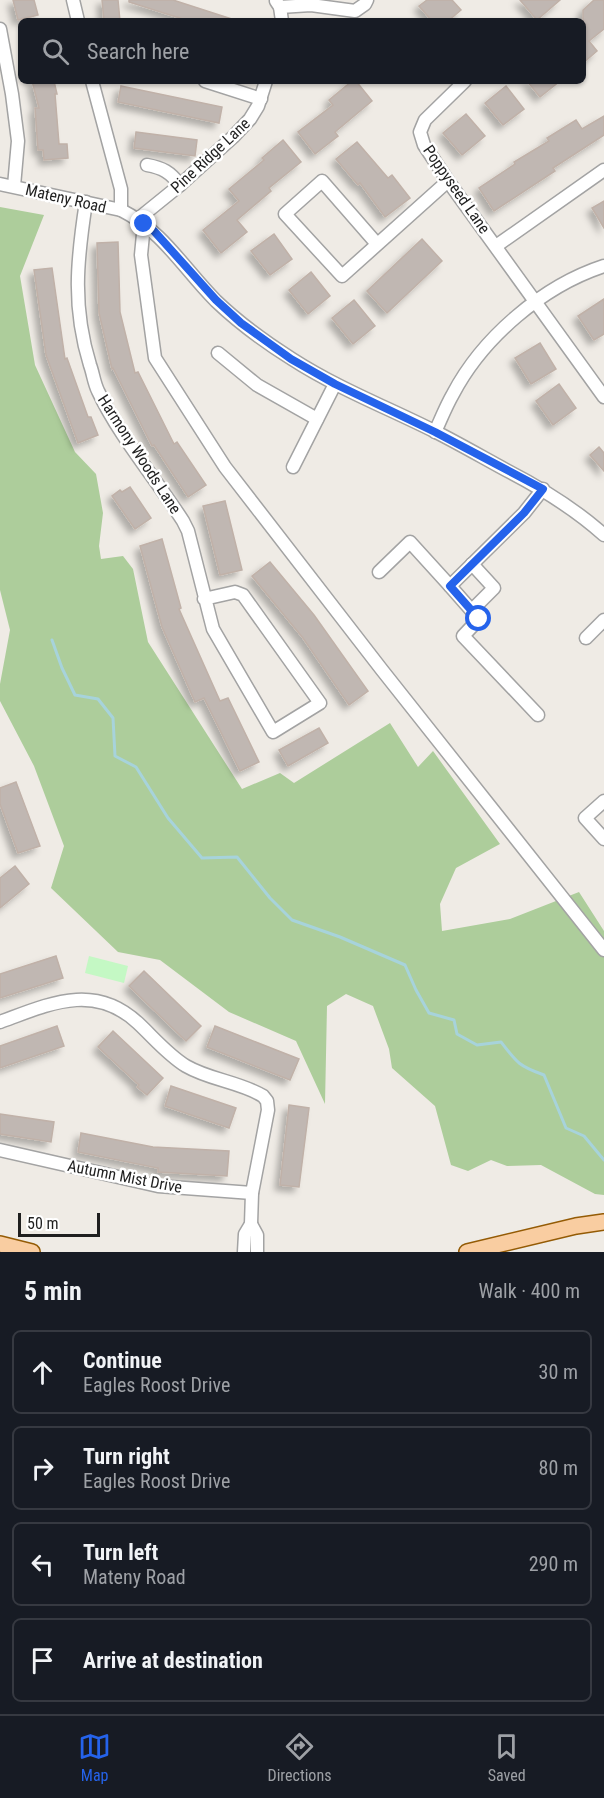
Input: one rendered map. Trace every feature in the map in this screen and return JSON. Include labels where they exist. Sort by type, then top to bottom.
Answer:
[{"type":"main road","points":[[467,1252],[485,1250],[576,1226],[604,1222]]},
{"type":"main road","points":[[0,1244],[32,1252]]},
{"type":"street","points":[[73,0],[77,18]]},
{"type":"street","points":[[281,18],[278,3],[294,5],[331,3],[355,11],[367,0]]},
{"type":"street","points":[[0,29],[18,141],[14,186]]},
{"type":"street","points":[[93,84],[121,189],[121,210]]},
{"type":"street","points":[[214,84],[261,99]]},
{"type":"street","name":"Pine Ridge Lane","points":[[141,221],[255,113],[265,84]]},
{"type":"street","name":"Poppyseed Lane","points":[[462,84],[425,120],[420,132],[424,145],[604,397]]},
{"type":"street","points":[[147,165],[172,174],[180,185]]},
{"type":"street","points":[[496,246],[604,170]]},
{"type":"street","points":[[377,244],[322,181],[285,214],[342,276],[448,181]]},
{"type":"street","name":"Mateny Road","points":[[0,184],[121,210],[141,221],[154,231],[216,300],[241,323],[291,359],[335,384],[435,432],[543,489],[593,525],[604,536]]},
{"type":"street","name":"Harmony Woods Lane","points":[[86,202],[77,272],[79,314],[83,342],[98,390],[124,436],[183,521],[188,531],[204,598],[213,629],[273,732],[320,703],[243,595],[235,592],[204,598]]},
{"type":"street","points":[[141,221],[141,255],[155,358],[225,467],[382,670],[604,950]]},
{"type":"street","points":[[435,432],[453,393],[476,360],[506,326],[535,302],[572,280],[604,266]]},
{"type":"street","points":[[218,353],[257,385],[317,419]]},
{"type":"street","points":[[293,467],[335,384]]},
{"type":"street","points":[[450,586],[524,513],[543,489]]},
{"type":"street","points":[[379,572],[410,542],[479,619],[463,636],[538,715]]},
{"type":"street","points":[[471,610],[494,588],[472,564]]},
{"type":"street","points":[[586,638],[604,620]]},
{"type":"street","points":[[604,801],[585,818],[604,838]]},
{"type":"street","points":[[0,1022],[73,999],[93,999],[108,1003],[130,1016],[186,1066],[263,1096],[267,1101],[268,1110],[252,1193],[251,1224],[257,1236],[257,1252]]},
{"type":"street","name":"Autumn Mist Drive","points":[[0,1150],[158,1186],[252,1193]]},
{"type":"street","points":[[244,1252],[244,1234],[251,1224]]},
{"type":"green space","points":[[0,207],[44,215],[20,276],[35,365],[75,452],[96,474],[103,513],[99,546],[101,559],[123,556],[133,569],[148,642],[242,789],[280,773],[294,783],[390,723],[418,767],[433,751],[500,844],[456,868],[440,904],[442,931],[510,919],[579,892],[604,931],[604,1195],[595,1194],[541,1165],[507,1166],[491,1160],[468,1171],[451,1165],[435,1106],[392,1068],[389,1049],[373,1006],[346,994],[327,1006],[325,1104],[296,1041],[229,1012],[160,960],[118,952],[51,888],[64,846],[34,766],[0,701],[0,684],[10,630],[0,590]]},
{"type":"green space","points":[[89,956],[128,966],[124,983],[85,973]]},
{"type":"building","points":[[13,0],[34,0],[38,15],[18,18],[18,20]]},
{"type":"building","points":[[102,0],[118,0],[120,18],[104,18]]},
{"type":"building","points":[[129,0],[173,0],[229,18],[180,18],[129,2]]},
{"type":"building","points":[[427,0],[452,0],[461,10],[452,18],[429,18],[419,6]]},
{"type":"building","points":[[520,0],[560,0],[539,18],[535,18]]},
{"type":"building","points":[[594,0],[604,0],[604,29],[589,41],[597,51],[586,60],[586,18],[583,18],[583,10]]},
{"type":"building","points":[[33,84],[55,84],[59,144],[67,144],[68,158],[44,160],[43,150],[38,150],[35,108],[39,108]]},
{"type":"building","points":[[348,84],[358,84],[372,101],[335,132],[338,136],[315,154],[298,132],[333,105],[329,100]]},
{"type":"building","points":[[529,84],[556,84],[540,97]]},
{"type":"building","points":[[121,86],[222,107],[219,123],[118,102]]},
{"type":"building","points":[[506,86],[524,109],[503,125],[485,103]]},
{"type":"building","points":[[466,114],[485,136],[462,155],[443,133]]},
{"type":"building","points":[[604,116],[604,135],[553,168],[555,171],[494,211],[479,188],[515,164],[514,162],[549,141],[547,138],[576,120],[582,129]]},
{"type":"building","points":[[136,132],[197,140],[195,156],[134,148]]},
{"type":"building","points":[[283,140],[301,162],[269,188],[271,191],[237,220],[247,232],[221,253],[203,230],[239,201],[229,189],[264,160],[262,158]]},
{"type":"building","points":[[357,142],[388,178],[392,175],[410,198],[385,217],[360,183],[358,185],[336,159]]},
{"type":"building","points":[[604,201],[604,228],[592,208]]},
{"type":"building","points":[[274,234],[292,259],[270,275],[251,251]]},
{"type":"building","points":[[422,239],[442,261],[387,313],[367,291]]},
{"type":"building","points":[[118,242],[120,312],[135,373],[138,372],[174,444],[177,442],[206,485],[188,497],[154,445],[152,446],[112,369],[99,313],[97,243]]},
{"type":"building","points":[[52,268],[65,359],[67,358],[88,417],[91,417],[98,435],[78,443],[46,355],[34,270]]},
{"type":"building","points":[[311,272],[330,296],[308,314],[289,290]]},
{"type":"building","points":[[604,299],[604,334],[594,340],[578,316]]},
{"type":"building","points":[[354,300],[375,326],[353,344],[332,318]]},
{"type":"building","points":[[540,343],[556,369],[531,384],[515,358]]},
{"type":"building","points":[[559,384],[576,408],[553,425],[536,401]]},
{"type":"building","points":[[599,447],[604,453],[604,471],[590,455]]},
{"type":"building","points":[[130,487],[151,518],[135,529],[112,496]]},
{"type":"building","points":[[225,501],[242,570],[220,575],[203,506]]},
{"type":"building","points":[[162,539],[181,608],[179,609],[220,701],[228,698],[259,762],[240,771],[204,698],[195,702],[162,627],[140,546]]},
{"type":"building","points":[[270,562],[314,615],[368,691],[349,705],[303,638],[252,576]]},
{"type":"building","points":[[319,728],[328,743],[288,766],[279,750]]},
{"type":"building","points":[[16,782],[40,846],[18,853],[0,804],[0,788]]},
{"type":"building","points":[[15,866],[29,884],[0,908],[0,878]]},
{"type":"building","points":[[56,956],[63,978],[0,998],[0,974]]},
{"type":"building","points":[[144,971],[201,1026],[186,1041],[129,986]]},
{"type":"building","points":[[57,1026],[64,1046],[0,1068],[0,1046]]},
{"type":"building","points":[[215,1026],[299,1059],[290,1080],[207,1047]]},
{"type":"building","points":[[113,1031],[163,1078],[147,1095],[98,1047]]},
{"type":"building","points":[[171,1086],[236,1108],[229,1128],[165,1106]]},
{"type":"building","points":[[289,1105],[309,1108],[299,1187],[280,1185]]},
{"type":"building","points":[[0,1114],[54,1122],[51,1142],[0,1134]]},
{"type":"building","points":[[81,1133],[153,1147],[229,1151],[227,1176],[158,1172],[158,1168],[78,1152]]},
{"type":"waterway","points":[[52,640],[75,695],[98,699],[113,718],[115,756],[136,767],[168,818],[202,858],[237,857],[270,898],[292,920],[340,937],[405,965],[429,1013],[454,1020],[457,1034],[477,1045],[501,1042],[519,1063],[544,1075],[566,1128],[584,1136],[604,1160]]},
{"type":"route","points":[[144,224],[154,231],[216,300],[241,323],[291,359],[335,384],[435,432],[543,489],[524,513],[450,586],[479,619]]}]
